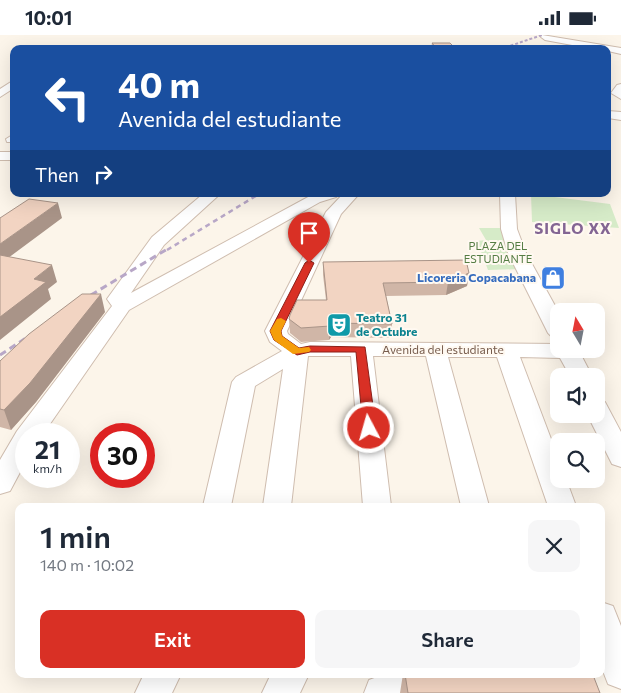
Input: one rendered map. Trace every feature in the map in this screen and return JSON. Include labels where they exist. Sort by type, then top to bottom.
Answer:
[{"type":"street","points":[[545,37],[588,45]]},
{"type":"street","points":[[0,94],[10,85]]},
{"type":"street","points":[[122,306],[118,299],[158,241],[203,197]]},
{"type":"street","points":[[37,423],[122,306],[321,197]]},
{"type":"street","points":[[277,503],[297,351],[278,337],[276,331],[334,212],[348,197]]},
{"type":"street","points":[[507,197],[509,229],[517,253],[550,317]]},
{"type":"street","name":"Avenida del estudiante","points":[[218,503],[244,382],[297,351],[310,349],[506,350],[550,345]]},
{"type":"street","points":[[361,349],[377,503]]},
{"type":"street","points":[[435,349],[474,503]]},
{"type":"street","points":[[506,350],[561,503]]},
{"type":"street","points":[[604,423],[621,457]]},
{"type":"street","points":[[1,481],[15,456]]},
{"type":"street","points":[[605,629],[615,659]]},
{"type":"street","points":[[153,693],[161,678]]},
{"type":"street","points":[[280,693],[289,678]]},
{"type":"street","points":[[382,693],[426,678]]},
{"type":"green space","points":[[531,197],[555,197],[610,204],[619,228],[532,222]]},
{"type":"green space","name":"PLAZA DEL ESTUDIANTE","points":[[479,228],[506,228],[521,269],[488,270],[477,241],[486,240]]},
{"type":"building","points":[[432,43],[450,43],[452,45],[434,45]]},
{"type":"building","points":[[29,199],[58,203],[0,244],[0,218]]},
{"type":"building","points":[[0,255],[52,265],[34,279],[46,282],[0,317]]},
{"type":"building","points":[[466,260],[469,273],[448,282],[383,283],[392,324],[331,323],[330,326],[301,328],[289,319],[297,300],[327,300],[323,262]]},
{"type":"building","points":[[82,294],[101,294],[30,383],[4,410],[0,409],[0,361],[29,334]]},
{"type":"building","points":[[406,678],[594,678],[600,693],[408,693]]},
{"type":"railway","points":[[513,45],[542,35]]},
{"type":"railway","points":[[167,250],[254,197]]},
{"type":"railway","points":[[81,301],[169,248]]},
{"type":"railway","points":[[0,355],[29,336]]},
{"type":"slow traffic","points":[[281,321],[276,331],[278,337],[297,351],[305,350]]},
{"type":"place","name":"Licoreria Copacabana","points":[[553,278]]},
{"type":"place","name":"Teatro 31 de Octubre","points":[[339,325]]},
{"type":"district","name":"SIGLO XX","points":[[573,229]]},
{"type":"route","points":[[309,263],[276,331],[278,337],[297,351],[310,349],[361,349],[369,428]]}]
